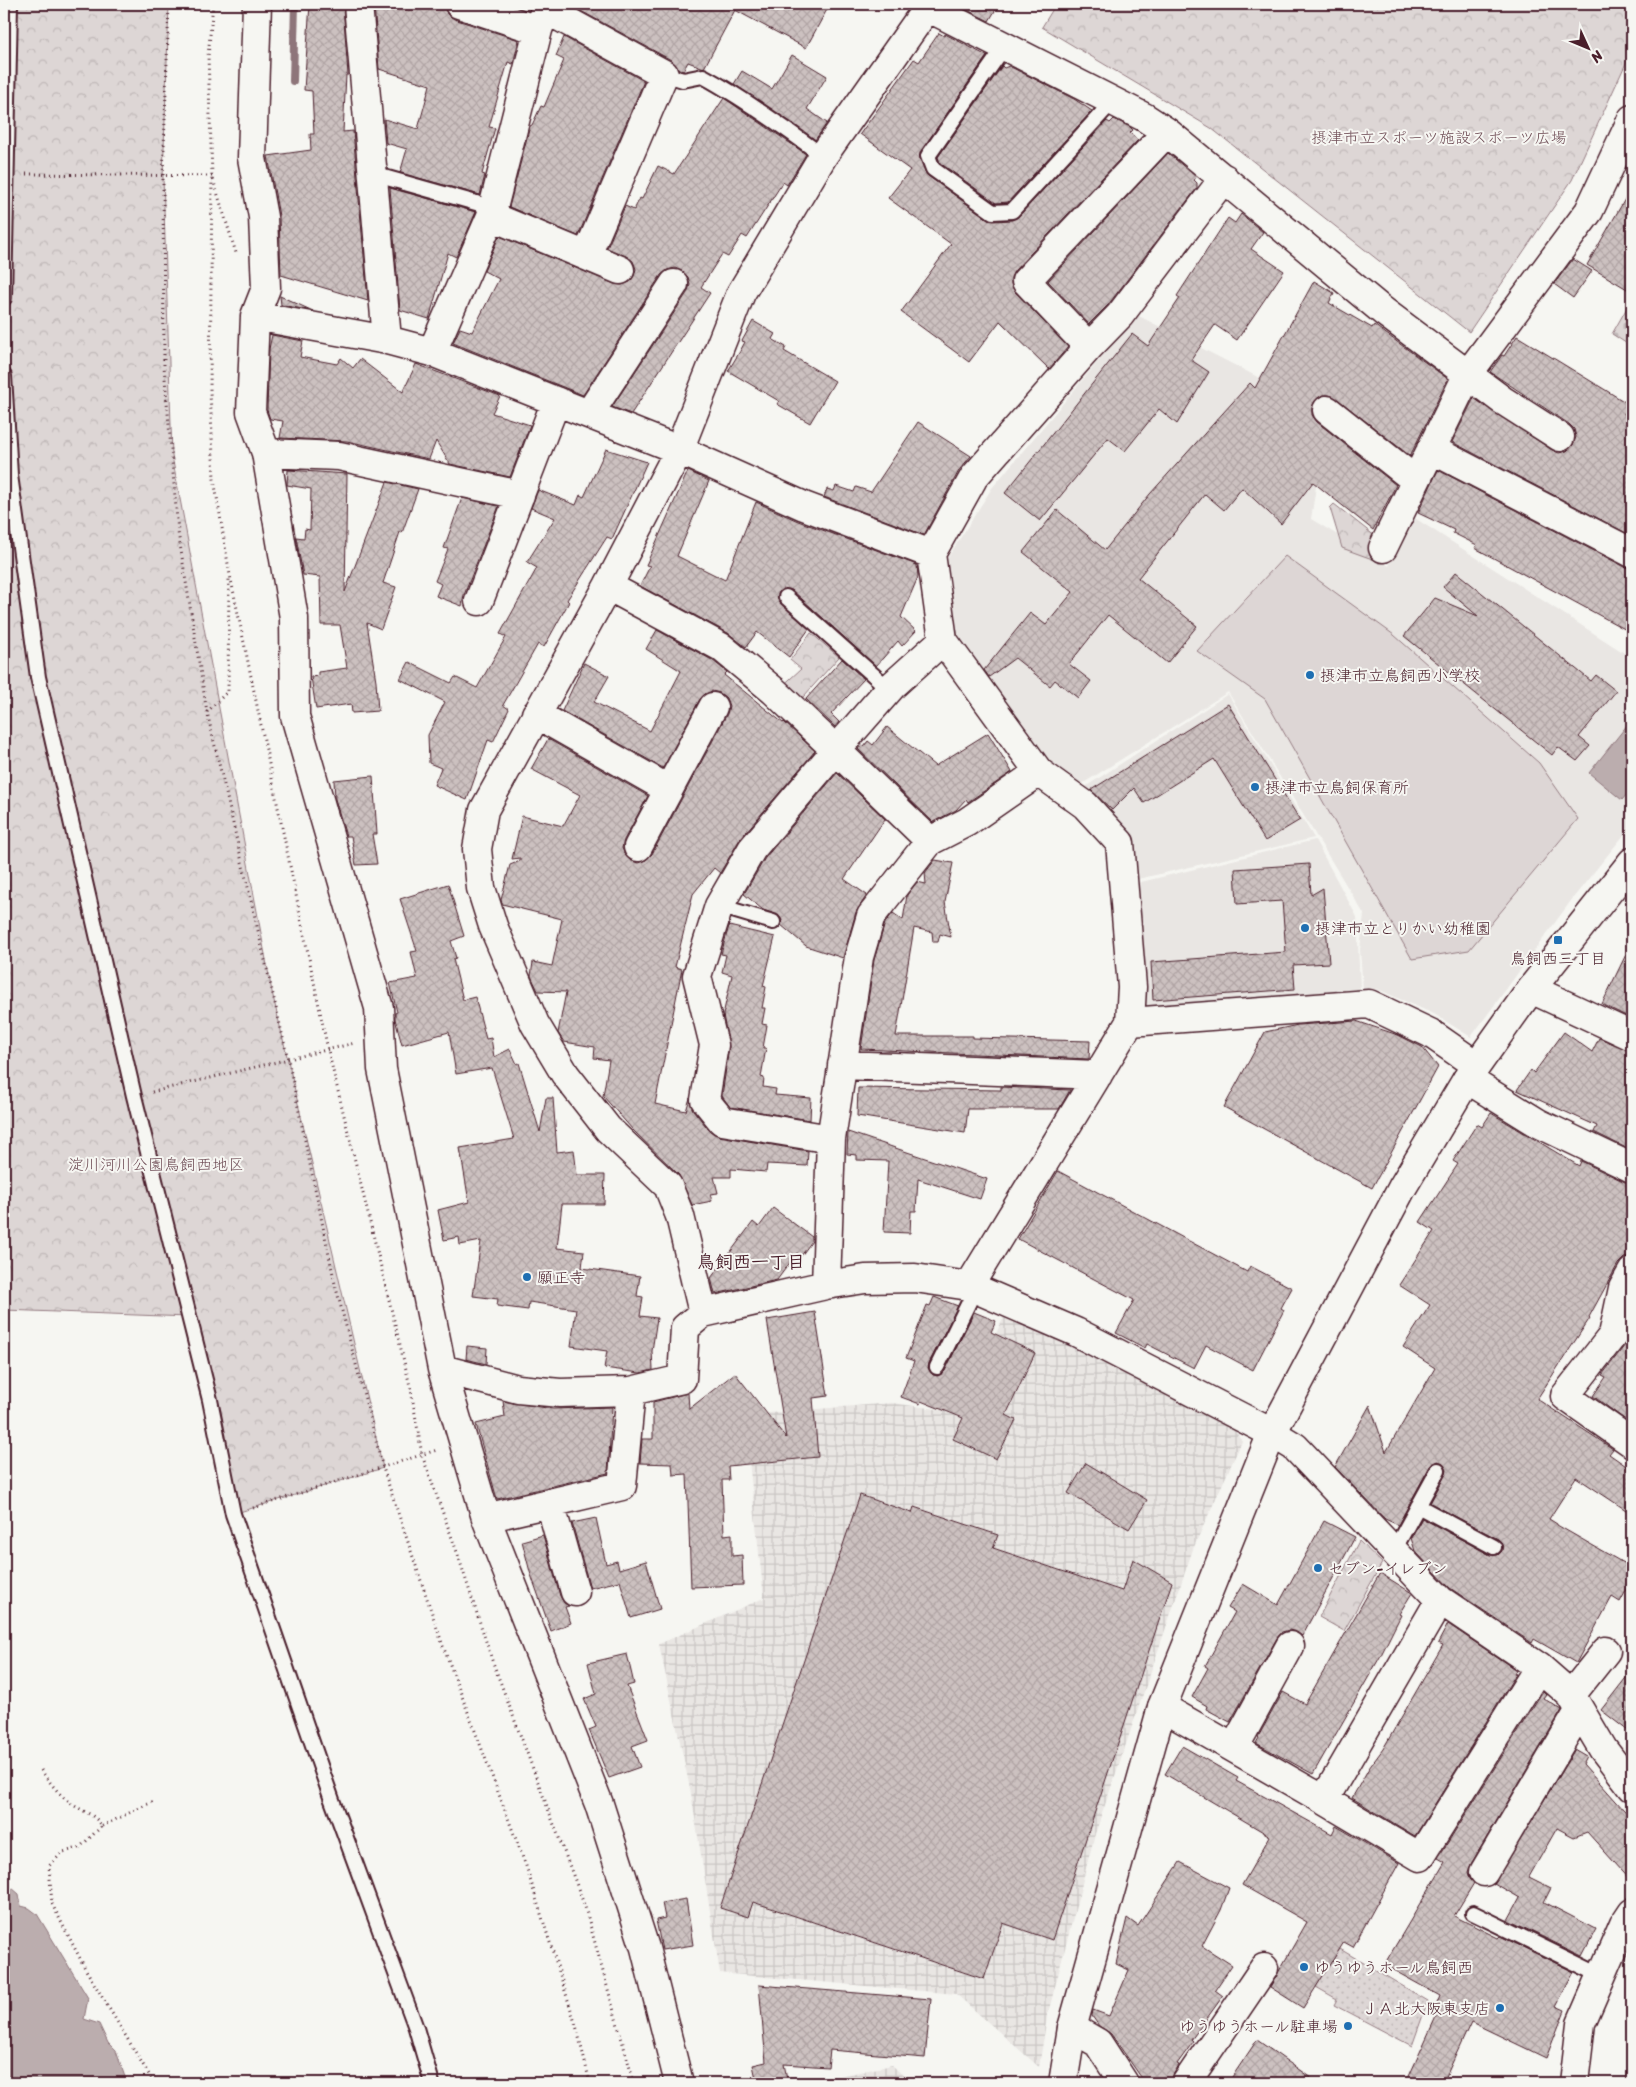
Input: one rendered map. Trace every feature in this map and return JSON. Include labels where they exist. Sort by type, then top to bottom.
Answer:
[{"type":"street","points":[[256,4],[252,158],[263,217],[266,288],[255,316],[251,412],[266,453],[294,618],[294,716],[379,1008],[382,1069],[442,1370],[486,1518],[599,1804],[645,1948],[679,2083]]},
{"type":"street","points":[[358,4],[387,340]]},
{"type":"street","points":[[459,4],[544,14],[664,74],[588,255]]},
{"type":"street","points":[[703,1313],[680,1216],[668,1186],[608,1129],[565,1074],[535,1024],[494,926],[481,888],[477,849],[484,810],[608,586],[679,450],[741,293],[823,156],[929,6],[1144,117],[1167,132],[1383,311],[1502,400],[1560,437]]},
{"type":"street","points":[[432,352],[492,212],[544,14]]},
{"type":"street","points":[[1383,548],[1468,374],[1589,211],[1632,119]]},
{"type":"street","points":[[1088,347],[1026,281],[1167,132]]},
{"type":"street","points":[[972,1287],[1130,1022],[1132,987],[1120,843],[1085,805],[1039,772],[943,640],[931,554],[974,478],[1088,347],[1120,315],[1224,178]]},
{"type":"street","points":[[492,212],[620,270]]},
{"type":"street","points":[[589,414],[674,284]]},
{"type":"street","points":[[255,316],[387,340],[432,352],[679,450],[804,506],[931,554]]},
{"type":"street","points":[[479,602],[556,401]]},
{"type":"street","points":[[1327,410],[1415,480]]},
{"type":"street","points":[[1430,449],[1632,553]]},
{"type":"street","points":[[266,453],[339,456],[520,496]]},
{"type":"street","points":[[608,586],[722,647],[774,691],[930,841]]},
{"type":"street","points":[[831,1139],[722,1121],[704,1100],[714,1045],[697,976],[719,906],[752,849],[889,689],[943,640]]},
{"type":"street","points":[[638,847],[713,707]]},
{"type":"street","points":[[536,714],[668,789]]},
{"type":"street","points":[[826,1285],[831,1139],[859,957],[871,916],[930,841],[967,822],[1039,772]]},
{"type":"street","points":[[1063,2083],[1072,2028],[1162,1707],[1272,1433],[1402,1188],[1471,1072],[1531,989],[1632,862]]},
{"type":"street","points":[[1531,989],[1632,1036]]},
{"type":"street","points":[[1130,1022],[1369,1004],[1430,1033],[1471,1072],[1538,1123],[1632,1168]]},
{"type":"street","points":[[842,1065],[1098,1075]]},
{"type":"street","points":[[1632,1272],[1622,1288],[1626,1303],[1613,1335],[1565,1396],[1632,1442]]},
{"type":"street","points":[[442,1370],[518,1389],[560,1393],[630,1391],[682,1379],[685,1328],[703,1313],[826,1285],[865,1279],[915,1278],[972,1287],[1076,1332],[1272,1433],[1295,1447],[1440,1600],[1539,1667],[1575,1702],[1603,1749],[1632,1787]]},
{"type":"street","points":[[486,1518],[622,1486],[630,1391]]},
{"type":"street","points":[[550,1503],[575,1592]]},
{"type":"street","points":[[1324,1800],[1440,1600]]},
{"type":"street","points":[[1234,1748],[1290,1646]]},
{"type":"street","points":[[1484,1872],[1575,1702],[1606,1651]]},
{"type":"street","points":[[1162,1707],[1420,1857],[1539,1667]]},
{"type":"street","points":[[1574,2083],[1581,2023],[1624,1924],[1632,1912]]},
{"type":"street","points":[[1186,2083],[1264,1968]]},
{"type":"street","points":[[1072,2028],[1098,2043],[1124,2083]]},
{"type":"lane","points":[[4,298],[10,4]]},
{"type":"lane","points":[[1005,46],[928,156],[933,169],[993,212],[1012,211],[1113,101]]},
{"type":"lane","points":[[664,74],[683,80],[703,76],[735,94],[779,123],[823,156]]},
{"type":"lane","points":[[373,174],[492,212]]},
{"type":"lane","points":[[4,376],[10,475],[38,677],[134,1096],[210,1400],[233,1514],[329,1791],[416,2028],[432,2083]]},
{"type":"lane","points":[[786,597],[889,689]]},
{"type":"lane","points":[[719,906],[773,922]]},
{"type":"lane","points":[[937,1367],[972,1287]]},
{"type":"lane","points":[[1393,1552],[1438,1470]]},
{"type":"lane","points":[[1418,1506],[1494,1547]]},
{"type":"lane","points":[[1473,1913],[1602,1976]]},
{"type":"path","points":[[169,4],[163,177],[164,366],[178,532],[207,712],[288,1059],[336,1284],[383,1468],[443,1646],[526,1866],[577,2029],[590,2083]]},
{"type":"path","points":[[6,174],[212,176],[239,262]]},
{"type":"path","points":[[207,712],[228,691],[228,570]]},
{"type":"path","points":[[134,1096],[380,1036]]},
{"type":"path","points":[[233,1514],[464,1441]]},
{"type":"path","points":[[41,1770],[53,1787],[73,1805],[96,1817],[102,1826]]},
{"type":"path","points":[[154,1801],[102,1826],[79,1848],[63,1852],[50,1866],[52,1904],[86,1970],[154,2083]]},
{"type":"shaded area","name":"摂津市立鳥飼西小学校","points":[[1137,315],[1283,390],[1325,428],[1311,519],[1389,566],[1410,515],[1632,658],[1632,825],[1573,898],[1471,1037],[1434,1014],[1377,989],[1363,989],[1360,950],[1364,914],[1228,692],[1082,784],[1045,759],[957,632],[947,559],[992,488]]},
{"type":"shaded area","points":[[1228,694],[1314,838],[1138,879],[1135,853],[1115,816],[1082,789]]},
{"type":"shaded area","points":[[1632,719],[1632,788],[1622,800],[1589,773]]},
{"type":"shaded area","points":[[1315,840],[1357,917],[1360,991],[1144,1013],[1137,883]]},
{"type":"shaded area","points":[[1005,1315],[1105,1355],[1231,1425],[1242,1441],[1193,1549],[1095,1834],[1047,2017],[1039,2067],[956,1994],[720,1973],[691,1793],[659,1644],[764,1598],[744,1415],[892,1403],[958,1412]]},
{"type":"shaded area","points":[[12,1888],[19,1894],[21,1906],[29,1908],[37,1914],[88,1998],[84,2019],[99,2024],[108,2043],[116,2051],[127,2083],[4,2083],[4,1891]]},
{"type":"shaded area","points":[[892,2065],[911,2083],[807,2083]]},
{"type":"green space","name":"淀川河川公園鳥飼西地区","points":[[4,4],[169,4],[163,177],[172,456],[272,992],[383,1468],[233,1514],[189,1317],[4,1310]]},
{"type":"green space","name":"摂津市立スポーツ施設スポーツ広場","points":[[1056,4],[1632,4],[1632,50],[1572,180],[1469,332],[1211,128],[1042,27]]},
{"type":"green space","points":[[1632,299],[1632,347],[1612,334]]},
{"type":"green space","points":[[1334,504],[1385,544],[1375,560],[1342,548],[1330,508]]},
{"type":"green space","points":[[1285,556],[1394,635],[1539,763],[1578,819],[1469,950],[1412,959],[1265,699],[1197,651]]},
{"type":"green space","points":[[811,633],[839,657],[795,706],[779,689],[801,669],[790,660]]},
{"type":"green space","points":[[1359,1541],[1382,1563],[1344,1631],[1319,1617]]},
{"type":"green space","points":[[1340,1949],[1428,2001],[1412,2046],[1334,2005],[1337,1999],[1316,1987]]},
{"type":"building","points":[[310,4],[343,4],[348,75],[346,75],[343,132],[353,131],[368,301],[281,275],[279,216],[268,156],[311,150],[310,134],[314,134],[312,91],[304,90]]},
{"type":"building","points":[[374,4],[444,4],[447,14],[454,19],[519,40],[513,64],[508,62],[489,127],[495,128],[482,174],[485,175],[480,195],[400,173],[407,149],[386,143],[384,119],[418,129],[430,85],[379,69]]},
{"type":"building","points":[[568,4],[830,4],[806,48],[735,10],[704,68],[688,62],[683,71],[671,60]]},
{"type":"building","points":[[963,4],[999,4],[989,21],[961,7]]},
{"type":"building","points":[[939,33],[944,36],[945,34],[987,56],[921,151],[920,159],[928,176],[988,219],[993,221],[1012,220],[1018,217],[1107,121],[1110,123],[1114,119],[1130,127],[1133,130],[1130,133],[1138,140],[1015,270],[1011,277],[1011,284],[1015,292],[1068,347],[1049,369],[1000,321],[969,362],[901,312],[951,244],[888,198],[910,170],[860,134],[914,59],[919,62]]},
{"type":"building","points":[[564,37],[644,81],[578,236],[509,207],[530,126],[541,106],[544,107],[564,60],[556,56]]},
{"type":"building","points":[[792,55],[827,76],[807,109],[827,123],[815,140],[734,84],[742,71],[772,89]]},
{"type":"building","points":[[1002,66],[1004,68],[1009,66],[1074,99],[1092,111],[1008,202],[996,203],[940,163],[938,157]]},
{"type":"building","points":[[724,98],[806,154],[787,185],[783,182],[747,238],[742,235],[728,257],[722,254],[701,287],[710,293],[631,414],[612,407],[687,293],[690,285],[688,277],[682,271],[675,268],[667,270],[661,275],[583,395],[453,343],[460,328],[472,332],[499,279],[484,271],[499,236],[614,284],[622,285],[630,282],[636,269],[633,261],[607,248],[625,206],[634,210],[640,198],[642,199],[658,166],[674,174]]},
{"type":"building","points":[[1168,153],[1196,177],[1194,180],[1197,183],[1197,188],[1108,305],[1089,324],[1048,281]]},
{"type":"building","points":[[1632,187],[1632,292],[1587,265]]},
{"type":"building","points":[[390,188],[476,212],[456,257],[448,253],[429,319],[400,310]]},
{"type":"building","points":[[1241,214],[1263,232],[1251,249],[1284,271],[1237,340],[1215,325],[1191,360],[1209,372],[1177,424],[1159,409],[1125,451],[1108,438],[1040,521],[1005,493],[1132,334],[1148,346],[1180,298],[1177,296],[1228,218],[1235,223]]},
{"type":"building","points":[[1573,259],[1592,271],[1573,298],[1554,284]]},
{"type":"building","points":[[1314,281],[1334,293],[1329,303],[1372,328],[1374,325],[1448,379],[1410,456],[1336,398],[1322,395],[1315,401],[1312,415],[1317,422],[1396,485],[1373,530],[1313,482],[1281,524],[1242,488],[1224,510],[1205,494],[1138,578],[1197,626],[1167,663],[1108,615],[1069,664],[1091,681],[1078,698],[1055,680],[1050,686],[1015,658],[989,677],[984,670],[1030,613],[1046,625],[1073,592],[1023,552],[1057,510],[1105,550],[1150,494],[1250,383],[1255,388]]},
{"type":"building","points":[[280,296],[313,311],[281,305]]},
{"type":"building","points":[[753,321],[775,334],[772,339],[786,347],[784,351],[835,381],[810,423],[777,404],[779,401],[728,371],[745,342],[742,341]]},
{"type":"building","points":[[272,335],[303,341],[300,357],[337,364],[341,358],[353,368],[360,359],[403,392],[416,364],[500,396],[492,413],[530,425],[510,477],[450,464],[436,441],[429,459],[347,441],[280,438],[283,421],[270,419],[267,410],[269,349]]},
{"type":"building","points":[[1517,336],[1630,405],[1624,414],[1632,419],[1632,536],[1452,442],[1474,398],[1552,450],[1559,453],[1567,451],[1573,445],[1576,437],[1574,429],[1569,424],[1490,372],[1502,355],[1504,356]]},
{"type":"building","points":[[918,422],[971,456],[960,469],[924,535],[824,497],[827,489],[834,491],[836,486],[854,492],[856,487],[871,492]]},
{"type":"building","points":[[606,449],[647,462],[612,539],[607,537],[567,600],[569,602],[544,647],[538,644],[503,705],[509,709],[493,742],[488,740],[467,800],[434,785],[441,768],[429,763],[428,735],[445,702],[400,679],[409,662],[451,683],[455,677],[477,688],[506,637],[500,634],[537,568],[527,562],[555,518],[531,508],[538,490],[576,505],[580,495],[584,497]]},
{"type":"building","points":[[288,470],[347,474],[345,592],[387,482],[418,489],[402,533],[400,532],[383,583],[396,587],[381,629],[367,623],[376,681],[378,711],[352,713],[351,704],[316,709],[311,677],[318,676],[318,672],[347,668],[340,625],[321,625],[320,577],[303,575],[296,537],[304,538],[305,529],[310,530],[311,489],[287,485]]},
{"type":"building","points":[[1438,470],[1632,569],[1632,633],[1475,548],[1477,545],[1453,533],[1454,530],[1418,513]]},
{"type":"building","points":[[688,471],[709,481],[677,556],[725,580],[756,502],[798,521],[917,565],[918,577],[901,617],[916,631],[902,646],[898,641],[876,666],[792,590],[784,589],[779,592],[778,600],[809,629],[789,657],[757,632],[746,647],[728,633],[640,586],[650,566],[646,565]]},
{"type":"building","points":[[462,498],[499,506],[464,595],[462,606],[436,596],[441,584],[435,581],[448,549],[444,548]]},
{"type":"building","points":[[1456,572],[1591,681],[1596,675],[1616,691],[1579,737],[1590,746],[1577,761],[1558,747],[1552,755],[1404,636],[1435,598],[1478,616],[1443,587]]},
{"type":"building","points":[[657,630],[712,660],[727,672],[724,675],[784,722],[815,751],[740,839],[720,873],[714,868],[693,894],[675,967],[682,969],[655,1104],[686,1111],[690,1098],[693,1110],[710,1131],[719,1136],[808,1151],[807,1166],[767,1164],[766,1172],[731,1169],[731,1177],[714,1177],[718,1193],[710,1194],[712,1201],[692,1205],[679,1175],[633,1130],[603,1096],[609,1060],[594,1058],[595,1047],[564,1042],[558,1033],[566,992],[538,991],[531,976],[533,962],[552,966],[562,919],[502,904],[501,900],[510,865],[520,861],[520,858],[512,859],[522,816],[563,826],[580,795],[531,769],[548,739],[648,796],[624,840],[622,848],[630,860],[638,863],[646,860],[652,854],[727,714],[729,706],[726,698],[720,693],[712,691],[700,699],[663,768],[562,711],[584,663],[609,676],[594,702],[650,731],[681,671],[646,649]]},
{"type":"building","points":[[842,659],[864,679],[831,714],[839,722],[835,727],[806,699]]},
{"type":"building","name":"摂津市立鳥飼保育所","points":[[1228,704],[1300,820],[1265,841],[1214,759],[1144,803],[1134,788],[1112,810],[1091,790]]},
{"type":"building","points":[[887,727],[935,766],[988,733],[1012,772],[968,802],[966,799],[956,810],[933,822],[858,749],[868,741],[873,745]]},
{"type":"building","points":[[837,773],[885,819],[844,879],[867,895],[856,912],[843,958],[806,946],[781,925],[782,920],[779,916],[763,910],[744,894],[765,858]]},
{"type":"building","points":[[373,776],[377,834],[372,834],[377,864],[356,865],[351,836],[346,836],[335,799],[334,780]]},
{"type":"building","points":[[935,860],[953,863],[945,902],[951,937],[940,934],[938,942],[933,942],[932,932],[914,928],[896,1036],[973,1036],[973,1038],[1090,1041],[1089,1059],[861,1049],[874,960],[885,923],[893,913],[903,920],[907,895],[917,882],[926,884],[925,873]]},
{"type":"building","name":"摂津市立とりかい幼稚園","points":[[1309,864],[1311,895],[1323,888],[1329,963],[1293,965],[1295,989],[1153,1000],[1151,962],[1286,952],[1282,901],[1237,904],[1235,869]]},
{"type":"building","points":[[448,884],[464,936],[451,941],[456,958],[453,959],[463,1000],[475,997],[486,1039],[491,1038],[494,1057],[510,1049],[517,1064],[519,1063],[540,1132],[546,1098],[553,1098],[557,1152],[574,1150],[577,1175],[605,1175],[604,1204],[562,1204],[557,1248],[584,1251],[582,1268],[640,1276],[637,1296],[643,1297],[640,1316],[657,1318],[652,1351],[653,1370],[640,1373],[604,1368],[607,1351],[571,1346],[576,1309],[529,1302],[528,1310],[497,1306],[498,1299],[473,1296],[481,1241],[460,1245],[459,1237],[444,1240],[438,1210],[469,1202],[460,1148],[514,1139],[492,1068],[456,1074],[449,1032],[402,1045],[395,1019],[395,1013],[397,1012],[390,983],[417,978],[411,952],[417,951],[400,899]]},
{"type":"building","points":[[729,926],[775,937],[763,986],[766,987],[762,1008],[765,1008],[762,1024],[767,1025],[763,1048],[766,1048],[761,1077],[764,1078],[763,1087],[776,1089],[775,1095],[811,1098],[810,1120],[730,1107],[722,1096],[729,1047],[723,1015],[732,975],[722,972],[726,955],[721,954]]},
{"type":"building","points":[[1632,942],[1632,1019],[1602,1004]]},
{"type":"building","points":[[1356,1021],[1398,1035],[1422,1047],[1438,1067],[1372,1188],[1224,1107],[1265,1032],[1298,1025]]},
{"type":"building","points":[[1564,1032],[1592,1052],[1599,1038],[1632,1051],[1632,1151],[1594,1132],[1597,1126],[1517,1090],[1531,1070],[1534,1073]]},
{"type":"building","points":[[1001,1087],[1070,1090],[1059,1109],[968,1109],[965,1133],[857,1116],[858,1088],[1001,1090]]},
{"type":"building","points":[[1491,1113],[1579,1166],[1581,1161],[1625,1182],[1632,1183],[1632,1256],[1624,1258],[1618,1264],[1590,1318],[1537,1399],[1613,1449],[1609,1454],[1632,1470],[1632,1514],[1576,1477],[1549,1519],[1632,1568],[1632,1580],[1620,1602],[1612,1597],[1576,1663],[1534,1639],[1532,1643],[1450,1588],[1415,1551],[1411,1538],[1422,1518],[1490,1555],[1498,1555],[1502,1551],[1502,1543],[1498,1539],[1430,1503],[1446,1474],[1447,1469],[1443,1463],[1437,1461],[1430,1466],[1398,1525],[1385,1519],[1335,1467],[1370,1405],[1386,1452],[1435,1368],[1403,1347],[1430,1305],[1399,1285],[1434,1231],[1420,1222],[1458,1164],[1453,1161],[1477,1124],[1482,1127]]},
{"type":"building","points":[[848,1132],[987,1179],[980,1199],[918,1179],[916,1211],[911,1211],[910,1233],[884,1232],[888,1161],[857,1160],[857,1155],[847,1154]]},
{"type":"building","points":[[1058,1171],[1247,1272],[1250,1266],[1292,1288],[1281,1308],[1284,1310],[1253,1370],[1206,1345],[1194,1368],[1147,1344],[1145,1348],[1116,1333],[1134,1300],[1018,1239]]},
{"type":"building","points":[[773,1208],[812,1237],[812,1241],[801,1256],[797,1253],[777,1280],[715,1294],[711,1278],[753,1222],[759,1227]]},
{"type":"building","points":[[934,1297],[958,1306],[929,1363],[928,1368],[933,1375],[938,1376],[945,1371],[974,1312],[996,1321],[991,1332],[1035,1353],[1006,1415],[1016,1420],[996,1459],[953,1439],[963,1418],[921,1401],[920,1404],[901,1397],[914,1361],[906,1358],[927,1305],[930,1306]]},
{"type":"building","points":[[815,1312],[828,1396],[813,1398],[818,1457],[728,1466],[729,1480],[722,1480],[724,1535],[732,1534],[732,1556],[742,1555],[743,1585],[691,1587],[687,1474],[673,1475],[672,1464],[640,1463],[642,1439],[653,1439],[653,1402],[688,1393],[689,1409],[735,1373],[786,1438],[767,1320]]},
{"type":"building","points":[[1632,1332],[1631,1424],[1593,1396],[1606,1377],[1602,1375],[1625,1345]]},
{"type":"building","points":[[467,1346],[487,1348],[486,1364],[466,1359]]},
{"type":"building","points":[[503,1401],[553,1409],[612,1407],[608,1473],[497,1499],[476,1424],[505,1417]]},
{"type":"building","points":[[1086,1463],[1147,1500],[1129,1529],[1068,1493]]},
{"type":"building","points":[[860,1495],[912,1513],[914,1507],[998,1535],[993,1548],[1122,1591],[1133,1559],[1172,1582],[1052,1940],[1003,1923],[984,1979],[753,1902],[748,1917],[720,1908]]},
{"type":"building","points":[[596,1518],[606,1564],[617,1561],[619,1569],[646,1561],[660,1609],[631,1618],[620,1581],[590,1588],[572,1523]]},
{"type":"building","points":[[1324,1521],[1355,1537],[1302,1636],[1297,1632],[1289,1630],[1282,1632],[1230,1722],[1206,1709],[1207,1706],[1192,1697],[1208,1668],[1205,1666],[1235,1612],[1228,1608],[1243,1584],[1278,1605]]},
{"type":"building","points":[[543,1535],[560,1596],[564,1603],[569,1606],[565,1607],[571,1623],[551,1631],[530,1572],[522,1541]]},
{"type":"building","points":[[1380,1573],[1412,1593],[1399,1614],[1401,1615],[1380,1657],[1313,1774],[1256,1743],[1258,1737],[1283,1692],[1305,1704]]},
{"type":"building","points":[[1448,1624],[1516,1670],[1514,1673],[1516,1674],[1415,1836],[1352,1798],[1369,1768],[1383,1749],[1443,1645],[1438,1643]]},
{"type":"building","points":[[627,1654],[634,1684],[627,1686],[648,1740],[632,1746],[640,1767],[609,1778],[589,1730],[596,1727],[584,1699],[596,1694],[588,1663]]},
{"type":"building","points":[[1632,1670],[1632,1734],[1601,1710]]},
{"type":"building","points":[[1543,1691],[1546,1694],[1543,1698],[1562,1710],[1471,1864],[1468,1872],[1470,1879],[1474,1883],[1454,1916],[1574,1972],[1556,2006],[1565,2010],[1546,2058],[1471,2022],[1443,2083],[1406,2083],[1440,2008],[1436,2006],[1440,1996],[1384,1965],[1445,1862],[1438,1858]]},
{"type":"building","points":[[1182,1746],[1238,1778],[1236,1781],[1332,1834],[1336,1826],[1399,1863],[1353,1947],[1344,1942],[1303,2008],[1270,1987],[1307,1922],[1242,1885],[1270,1836],[1165,1774]]},
{"type":"building","points":[[1575,1749],[1587,1756],[1583,1764],[1632,1819],[1632,1882],[1587,1832],[1574,1837],[1557,1828],[1529,1877],[1551,1888],[1544,1902],[1596,1929],[1582,1956],[1508,1920],[1520,1898],[1494,1883]]},
{"type":"building","points":[[1180,1862],[1229,1888],[1221,1910],[1202,1946],[1232,1965],[1215,1990],[1223,1996],[1191,2040],[1193,2042],[1177,2064],[1179,2065],[1171,2083],[1150,2083],[1141,2077],[1111,2034],[1099,2026],[1092,2016],[1093,2010],[1109,2016],[1129,1970],[1116,1964],[1127,1918],[1138,1926]]},
{"type":"building","points":[[686,1899],[693,1945],[662,1950],[656,1920],[665,1918],[662,1903]]},
{"type":"building","points":[[759,1985],[931,1999],[925,2058],[830,2050],[828,2067],[784,2064],[788,2083],[757,2083],[753,2065],[766,2062]]},
{"type":"building","points":[[1257,2040],[1318,2083],[1228,2083]]},
{"type":"waterway","points":[[293,81],[295,4]]},
{"type":"place","name":"摂津市立鳥飼西小学校","points":[[1310,675]]},
{"type":"place","name":"摂津市立鳥飼保育所","points":[[1255,787]]},
{"type":"place","name":"摂津市立とりかい幼稚園","points":[[1305,928]]},
{"type":"place","name":"鳥飼西三丁目","points":[[1558,940]]},
{"type":"place","name":"願正寺","points":[[527,1277]]},
{"type":"place","name":"セブン-イレブン","points":[[1318,1568]]},
{"type":"place","name":"ゆうゆうホール鳥飼西","points":[[1304,1967]]},
{"type":"place","name":"ＪＡ北大阪東支店","points":[[1500,2008]]},
{"type":"place","name":"ゆうゆうホール駐車場","points":[[1348,2026]]},
{"type":"district","name":"鳥飼西一丁目","points":[[751,1262]]}]
